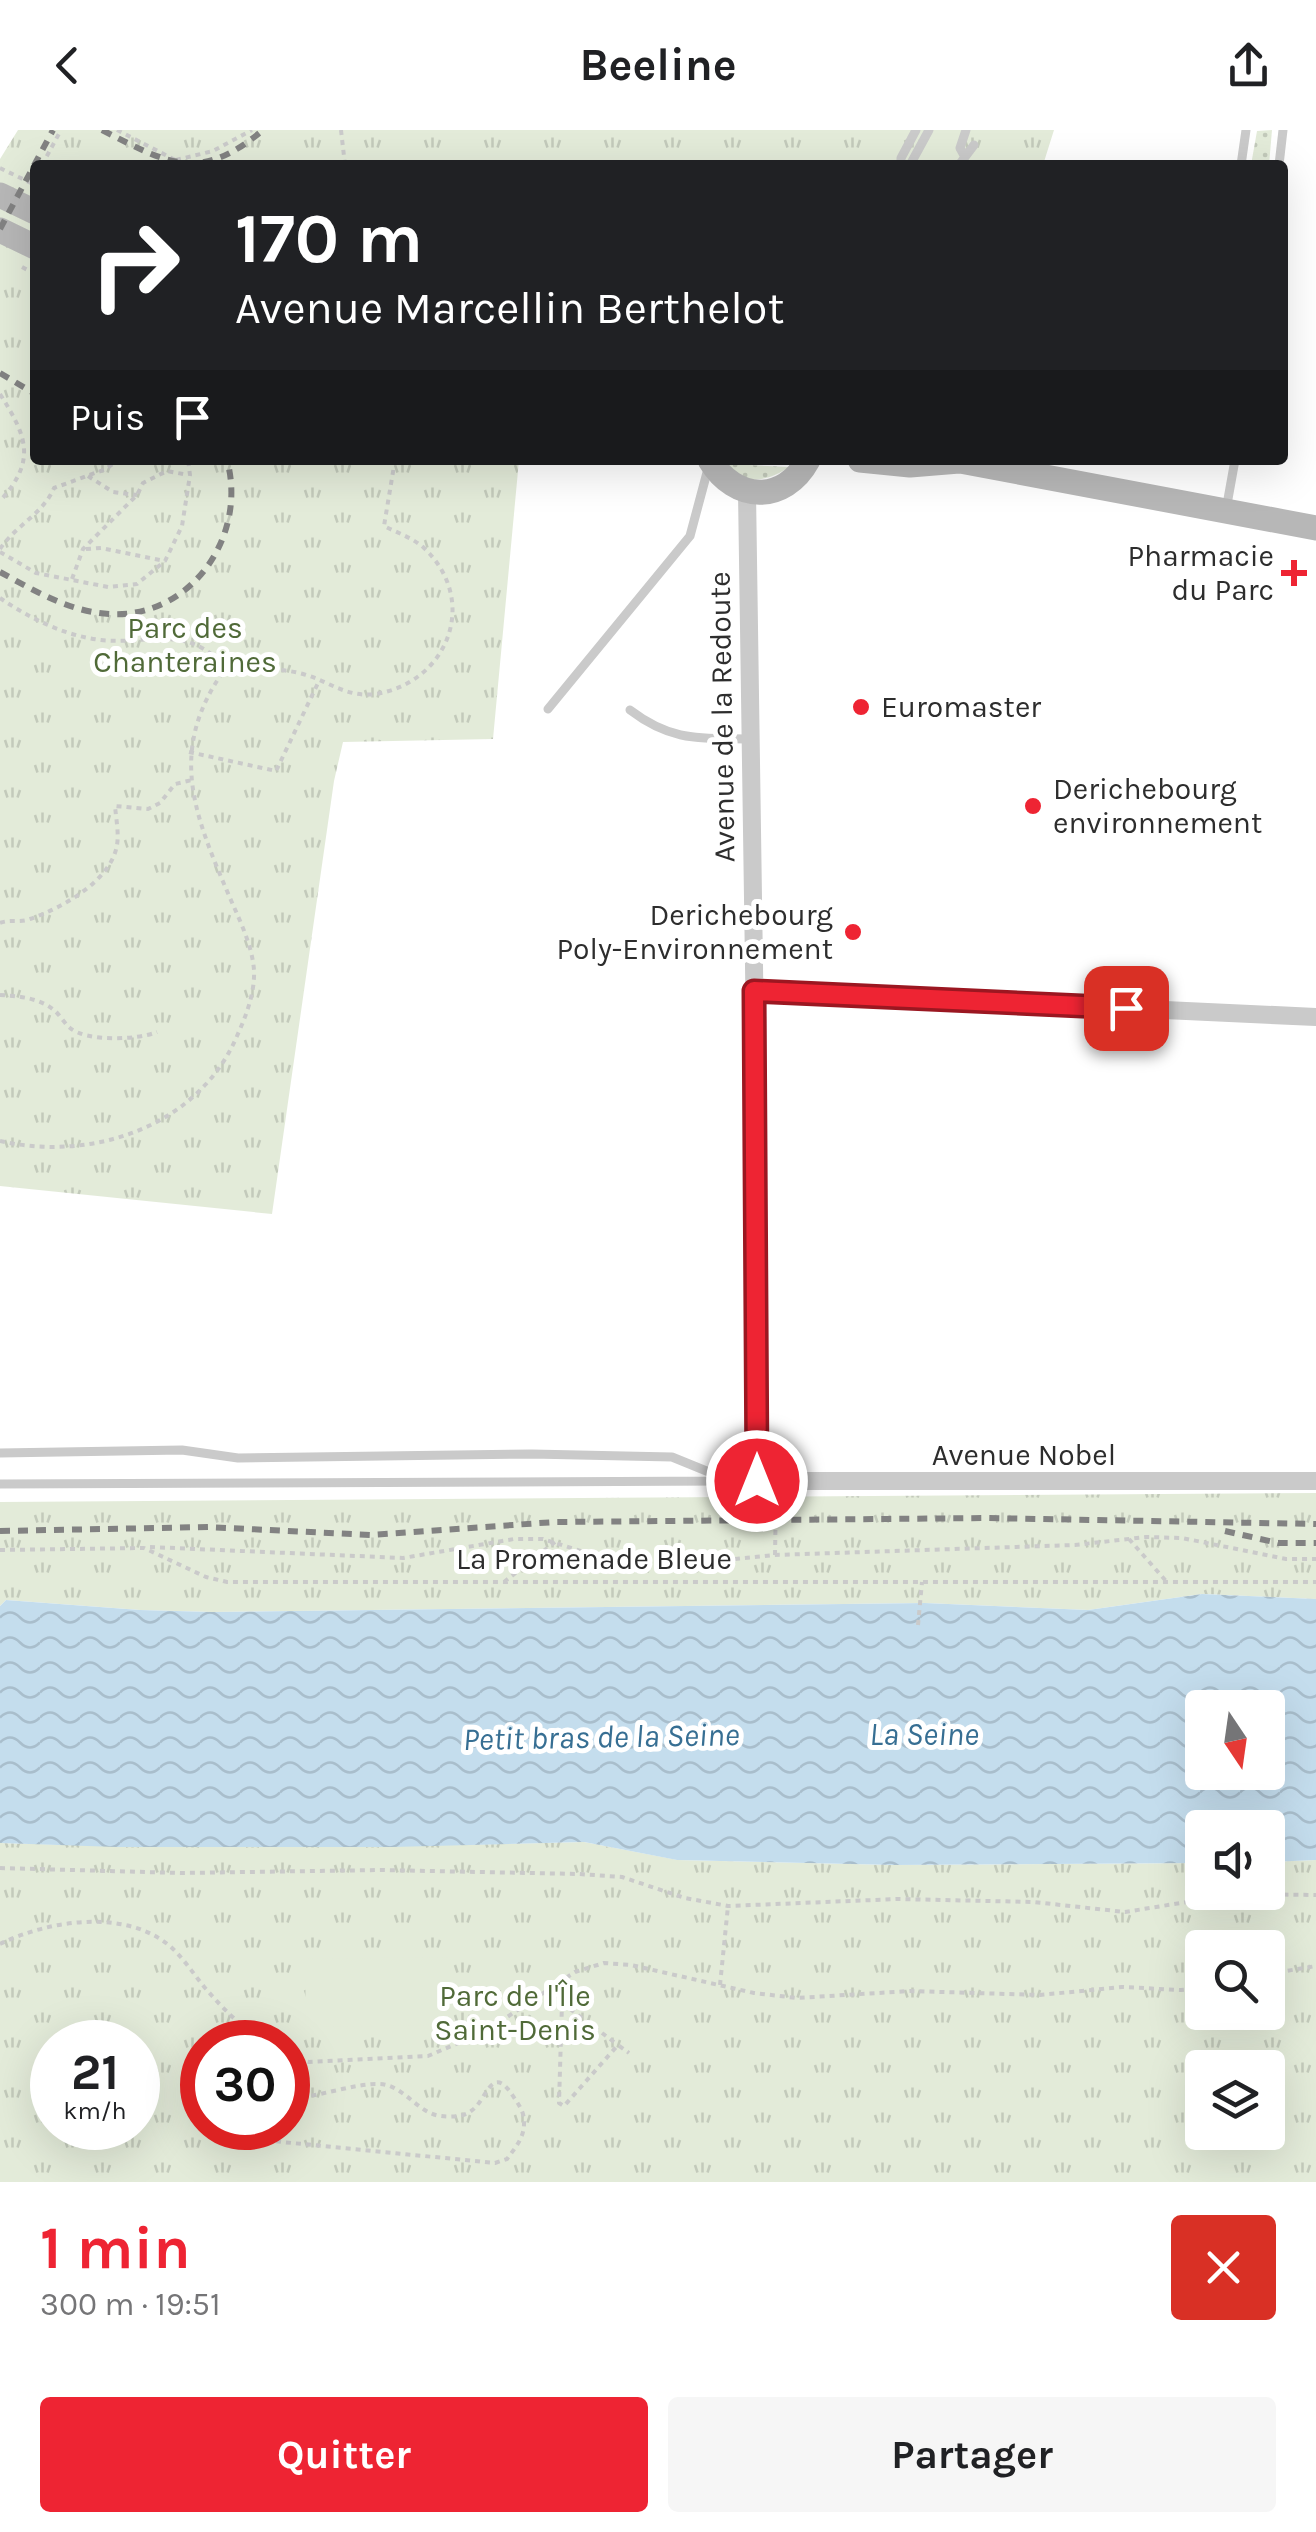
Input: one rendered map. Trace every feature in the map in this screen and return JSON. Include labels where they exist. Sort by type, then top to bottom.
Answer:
[{"type":"main road","points":[[0,195],[30,210]]},
{"type":"main road","points":[[0,230],[30,245]]},
{"type":"main road","points":[[714,465],[729,483],[747,492],[775,490],[791,482],[804,465]]},
{"type":"main road","points":[[978,465],[1316,528]]},
{"type":"street","name":"Avenue de la Redoute","points":[[747,492],[757,1481]]},
{"type":"street","points":[[754,991],[1316,1017]]},
{"type":"street","name":"Avenue Nobel","points":[[731,1481],[1316,1480]]},
{"type":"lane","points":[[901,160],[916,130]]},
{"type":"lane","points":[[913,160],[929,130]]},
{"type":"lane","points":[[962,160],[960,148],[966,130]]},
{"type":"lane","points":[[1241,160],[1246,130]]},
{"type":"lane","points":[[1280,160],[1283,130]]},
{"type":"lane","points":[[963,160],[974,146]]},
{"type":"lane","points":[[548,708],[690,536],[709,465]]},
{"type":"lane","points":[[1226,512],[1234,465]]},
{"type":"lane","points":[[630,710],[664,733],[750,739]]},
{"type":"lane","points":[[0,1454],[182,1450],[238,1458],[532,1454],[672,1457],[731,1481]]},
{"type":"lane","points":[[0,1484],[731,1481]]},
{"type":"path","points":[[45,160],[60,130]]},
{"type":"path","points":[[117,130],[176,160],[213,151],[252,130]]},
{"type":"path","points":[[342,130],[345,160]]},
{"type":"path","points":[[0,168],[30,183]]},
{"type":"path","points":[[0,394],[25,454],[20,477],[0,501]]},
{"type":"path","points":[[109,465],[54,488],[46,507],[33,514],[0,550],[36,572],[108,586],[138,584],[165,561],[182,526],[189,465]]},
{"type":"path","points":[[0,598],[50,626],[87,637],[192,641],[216,656],[226,668],[300,672],[342,692],[361,695],[402,687],[440,658],[448,640],[452,602],[436,562],[415,541],[384,526],[394,465]]},
{"type":"path","points":[[72,579],[82,549],[137,495],[143,482],[167,471],[190,475]]},
{"type":"path","points":[[88,476],[113,492],[137,495]]},
{"type":"path","points":[[82,549],[101,548],[165,561]]},
{"type":"path","points":[[0,1141],[59,1148],[138,1132],[189,1101],[221,1066],[234,1044],[253,989],[252,954],[201,830],[189,752],[213,685],[226,668]]},
{"type":"path","points":[[189,752],[276,771],[318,681]]},
{"type":"path","points":[[2,925],[26,922],[72,899],[96,880],[117,846],[115,806],[148,809],[176,784],[192,780]]},
{"type":"path","points":[[0,995],[22,996],[48,1006],[79,1033],[124,1039],[158,1032]]},
{"type":"path","points":[[775,1555],[776,1482]]},
{"type":"path","points":[[144,1548],[176,1546],[402,1558],[514,1539],[554,1542],[603,1558],[706,1562],[775,1555],[1182,1538],[1270,1557],[1316,1559]]},
{"type":"path","points":[[1129,1540],[1167,1582]]},
{"type":"path","points":[[504,1582],[554,1542]]},
{"type":"path","name":"La Promenade Bleue","points":[[0,1550],[144,1548],[206,1577],[228,1582],[1316,1582]]},
{"type":"path","points":[[918,1625],[922,1582]]},
{"type":"path","points":[[0,1868],[181,1873],[380,1870],[579,1874],[632,1880],[685,1898],[728,1906],[898,1899],[1034,1902],[1125,1912],[1236,1894],[1316,1895]]},
{"type":"path","points":[[720,1986],[728,1906]]},
{"type":"path","points":[[0,1944],[60,1926],[106,1923],[139,1929],[179,1954],[218,2003],[238,2020]]},
{"type":"path","points":[[310,2061],[415,2058],[442,2052],[486,2031],[559,1982],[591,1966],[616,1963],[797,1998],[910,1990],[1040,1995],[1122,1988],[1185,1990]]},
{"type":"path","points":[[1285,1971],[1316,1966]]},
{"type":"path","points":[[559,1982],[562,2003],[558,2103],[564,2106],[618,2045]]},
{"type":"path","points":[[562,2003],[629,2053]]},
{"type":"path","points":[[310,2098],[377,2084],[396,2090],[430,2114],[461,2116],[475,2109],[490,2085],[498,2082],[506,2085],[516,2100],[524,2115],[524,2129],[508,2159],[495,2162],[310,2145]]},
{"type":"green space","name":"Parc des Chanteraines","points":[[18,130],[1054,130],[1045,160],[30,160],[30,465],[519,465],[493,739],[343,742],[334,781],[272,1214],[0,1186],[0,159]]},
{"type":"green space","points":[[1272,130],[1269,160],[1252,160],[1257,131]]},
{"type":"green space","points":[[729,465],[789,467],[757,479],[734,471]]},
{"type":"green space","points":[[1316,1493],[1316,1599],[1202,1594],[1088,1610],[925,1603],[212,1612],[6,1600],[0,1606],[0,1502]]},
{"type":"green space","name":"Parc de l'Île Saint-Denis","points":[[584,1842],[678,1860],[894,1865],[1185,1863],[1185,1910],[1285,1910],[1285,1861],[1316,1860],[1316,2182],[0,2182],[0,1843],[365,1846]]},
{"type":"green space","points":[[450,1957],[451,2025],[310,2027],[310,2020],[306,2020],[305,1959]]},
{"type":"water","name":"La Seine","points":[[1202,1594],[1316,1599],[1316,1860],[1285,1861],[1285,1810],[1185,1810],[1185,1863],[894,1865],[677,1860],[584,1842],[393,1847],[0,1843],[0,1606],[6,1600],[212,1612],[925,1603],[1088,1610]]},
{"type":"railway","points":[[37,160],[53,130]]},
{"type":"railway","points":[[102,130],[170,160]]},
{"type":"railway","points":[[209,160],[240,147],[263,130]]},
{"type":"railway","points":[[0,229],[30,173]]},
{"type":"railway","points":[[0,373],[30,391]]},
{"type":"railway","points":[[0,572],[52,599],[94,612],[138,612],[165,603],[188,588],[221,543],[229,517],[228,465]]},
{"type":"railway","points":[[0,1531],[208,1527],[371,1535],[555,1522],[986,1518],[1316,1524]]},
{"type":"railway","points":[[1225,1531],[1278,1543],[1316,1543]]},
{"type":"place","name":"Pharmacie du Parc","points":[[1294,573]]},
{"type":"place","name":"Euromaster","points":[[861,707]]},
{"type":"place","name":"Derichebourg environnement","points":[[1033,806]]},
{"type":"place","name":"Derichebourg Poly-Environnement","points":[[853,932]]},
{"type":"route","points":[[757,1481],[754,991],[1126,1008]]},
{"type":"water label","name":"Petit bras de la Seine","points":[[601,1737]]}]
